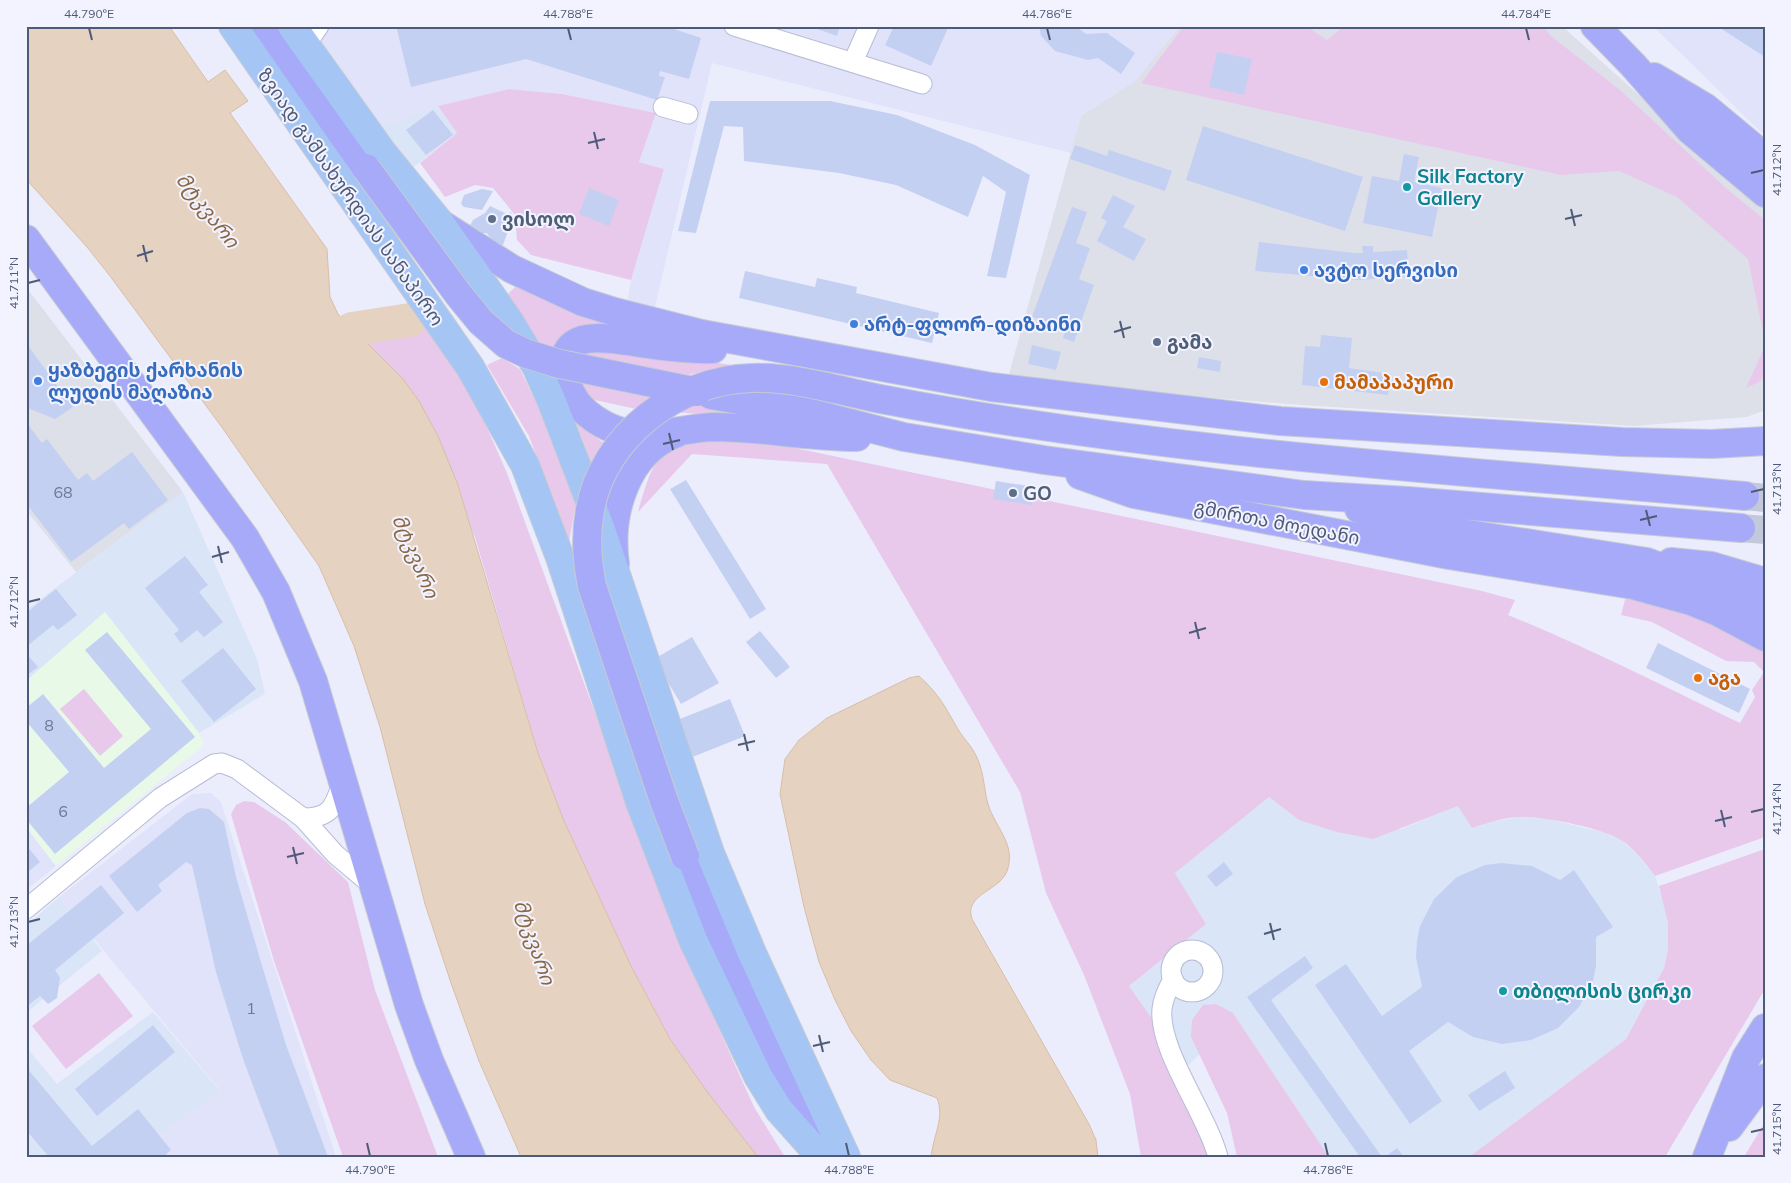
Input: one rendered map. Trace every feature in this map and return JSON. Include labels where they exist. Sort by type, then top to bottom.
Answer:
[{"type":"highway","name":"ზვიად გამსახურდიას სანაპირო","points":[[233,26],[470,367],[513,443],[541,504],[640,802],[692,940],[758,1076],[779,1110],[829,1156]]},
{"type":"highway","points":[[306,33],[382,152],[440,223],[509,321],[536,366],[572,453],[618,577],[713,861],[756,962],[829,1156]]},
{"type":"main road","name":"ზვიად გამსახურდიას სანაპირო","points":[[265,26],[458,294],[481,322],[506,344],[527,354],[560,364],[711,395],[807,412],[904,437]]},
{"type":"main road","points":[[1595,26],[1633,65],[1690,130],[1765,193]]},
{"type":"main road","points":[[1633,65],[1706,108],[1765,157]]},
{"type":"main road","points":[[440,223],[512,269],[583,302],[615,312],[702,334],[770,348],[991,387],[1280,421],[1622,442],[1738,443],[1765,441]]},
{"type":"main road","points":[[26,239],[245,538],[276,592],[306,662],[344,780],[409,1005],[429,1060],[470,1157]]},
{"type":"main road","points":[[770,348],[698,350],[594,338],[575,343],[566,352],[564,366],[568,387],[583,409],[596,420],[626,433],[651,433],[713,427],[834,437],[904,437],[1044,460]]},
{"type":"main road","points":[[829,1156],[767,1043],[685,856],[664,801],[592,586],[588,562],[590,509],[599,480],[618,449],[640,423],[684,393],[712,383],[736,378],[765,378],[1038,427],[1296,455],[1745,496]]},
{"type":"main road","points":[[1069,397],[1296,455]]},
{"type":"main road","points":[[1038,427],[1280,421]]},
{"type":"main road","points":[[618,577],[613,549],[614,521],[622,489],[650,448],[664,438],[686,429]]},
{"type":"main road","points":[[1738,443],[1765,433]]},
{"type":"main road","name":"გმირთა მოედანი","points":[[1044,460],[1304,495],[1408,501],[1741,528]]},
{"type":"main road","name":"გმირთა მოედანი","points":[[1044,460],[1094,482],[1134,494],[1450,555],[1633,584],[1716,610],[1765,637]]},
{"type":"main road","name":"გმირთა მოედანი","points":[[1304,495],[1423,527],[1647,562],[1765,607]]},
{"type":"main road","points":[[1647,562],[1711,566],[1765,582]]},
{"type":"main road","points":[[1707,1157],[1746,1058],[1765,1028]]},
{"type":"main road","points":[[1707,1157],[1765,1078]]},
{"type":"street","points":[[734,26],[922,84]]},
{"type":"street","points":[[853,62],[869,26]]},
{"type":"street","points":[[663,107],[688,114]]},
{"type":"street","points":[[26,909],[160,798],[214,764],[222,763],[237,770],[304,818],[335,854],[375,888]]},
{"type":"street","points":[[304,818],[318,818],[328,813],[335,804],[344,780]]},
{"type":"street","points":[[1172,979],[1165,994],[1162,1026],[1169,1047],[1210,1134],[1218,1157]]},
{"type":"shaded area","points":[[311,26],[1180,26],[1135,81],[1081,116],[1071,153],[712,63],[654,311],[627,304],[631,280],[664,169],[639,162],[656,113],[562,94],[509,89],[438,106],[382,127]]},
{"type":"shaded area","points":[[1180,26],[1562,26],[1765,208],[1765,410],[1747,417],[1634,426],[1301,405],[1007,381],[1081,116],[1135,81]]},
{"type":"shaded area","points":[[1184,26],[1306,26],[1327,40],[1344,26],[1543,26],[1551,36],[1620,90],[1727,189],[1765,220],[1765,341],[1748,259],[1677,197],[1619,171],[1561,175],[1141,83]]},
{"type":"shaded area","points":[[1653,26],[1765,26],[1765,136]]},
{"type":"shaded area","points":[[509,89],[562,94],[656,113],[639,162],[664,169],[631,280],[531,255],[517,240],[515,215],[493,188],[475,185],[445,197],[420,163],[457,133],[438,106]]},
{"type":"shaded area","points":[[438,106],[457,133],[411,169],[382,127]]},
{"type":"shaded area","points":[[26,287],[183,492],[76,572],[26,510]]},
{"type":"shaded area","points":[[515,287],[629,324],[602,324],[578,330],[556,377],[501,301]]},
{"type":"shaded area","points":[[425,328],[450,359],[472,396],[507,473],[676,934],[754,1107],[785,1157],[758,1157],[708,1094],[670,1039],[632,968],[564,821],[538,753],[475,537],[403,379],[363,339],[370,334]]},
{"type":"shaded area","points":[[1765,346],[1765,376],[1759,382],[1746,388]]},
{"type":"shaded area","points":[[619,348],[752,368],[691,374],[659,394],[769,420],[636,409],[590,399],[572,382],[582,353]]},
{"type":"shaded area","points":[[502,358],[520,369],[558,448],[576,503],[569,542],[529,436],[487,365]]},
{"type":"shaded area","points":[[570,408],[593,435],[617,453],[605,519],[585,446]]},
{"type":"shaded area","points":[[708,438],[766,442],[1482,591],[1515,600],[1508,615],[1596,653],[1740,723],[1755,697],[1752,690],[1764,672],[1754,662],[1726,661],[1652,622],[1621,615],[1627,592],[1664,599],[1765,647],[1765,837],[1655,876],[1635,851],[1621,840],[1600,831],[1543,818],[1514,817],[1472,828],[1458,806],[1373,839],[1337,832],[1299,820],[1269,797],[1175,873],[1206,924],[1129,986],[1186,1067],[1212,1157],[1141,1157],[1130,1094],[1084,975],[1046,893],[1020,792],[827,464],[692,454],[638,512],[648,480],[658,461],[676,449]]},
{"type":"shaded area","points":[[183,492],[257,659],[265,694],[199,733],[105,612],[26,681],[26,610]]},
{"type":"shaded area","points":[[105,612],[199,733],[204,745],[56,866],[26,827],[26,681]]},
{"type":"shaded area","points":[[84,689],[123,736],[100,756],[60,709]]},
{"type":"shaded area","points":[[211,793],[221,802],[336,1157],[125,1157],[220,1090],[59,897],[192,794]]},
{"type":"shaded area","points":[[1269,797],[1299,820],[1401,829],[1458,806],[1496,821],[1519,817],[1548,819],[1602,832],[1620,839],[1636,853],[1655,876],[1665,906],[1668,923],[1668,949],[1664,968],[1626,1039],[1469,1157],[1329,1157],[1233,1013],[1191,1037],[1200,1054],[1186,1067],[1129,986],[1206,924],[1175,873]]},
{"type":"shaded area","points":[[244,801],[254,802],[285,822],[348,882],[375,990],[438,1157],[343,1157],[274,961],[231,814],[236,805]]},
{"type":"shaded area","points":[[26,827],[56,866],[26,890]]},
{"type":"shaded area","points":[[1765,849],[1765,989],[1665,1157],[1469,1157],[1626,1039],[1664,968],[1668,949],[1668,923],[1659,886]]},
{"type":"shaded area","points":[[59,897],[102,951],[26,1013],[26,926]]},
{"type":"shaded area","points":[[99,973],[133,1016],[66,1069],[32,1026]]},
{"type":"shaded area","points":[[1216,1004],[1233,1013],[1329,1157],[1237,1157],[1227,1113],[1191,1037],[1192,1020],[1203,1005]]},
{"type":"shaded area","points":[[153,1012],[220,1091],[125,1157],[32,1157],[26,1150],[26,1047],[57,1084]]},
{"type":"shaded area","points":[[1765,1122],[1765,1157],[1744,1157]]},
{"type":"water","name":"მტკვარი","points":[[26,26],[169,26],[208,82],[225,70],[248,101],[230,113],[327,249],[330,297],[338,314],[403,379],[419,401],[438,436],[458,485],[538,753],[564,821],[632,968],[670,1039],[708,1093],[758,1157],[521,1157],[479,1061],[451,983],[425,904],[380,727],[354,646],[319,566],[221,426],[110,276],[87,247],[26,179]]},
{"type":"water","points":[[919,676],[937,695],[972,748],[982,771],[988,804],[1009,851],[1008,868],[1005,876],[973,903],[971,910],[972,919],[1089,1124],[1096,1140],[1098,1157],[931,1157],[940,1113],[937,1098],[890,1080],[871,1060],[851,1031],[819,962],[804,907],[780,794],[785,759],[799,740],[827,718],[909,678]]},
{"type":"building","points":[[396,26],[665,26],[701,38],[689,79],[660,71],[659,76],[665,77],[657,100],[526,59],[411,87]]},
{"type":"building","points":[[809,26],[840,26],[837,36]]},
{"type":"building","points":[[894,26],[949,26],[931,66],[885,45]]},
{"type":"building","points":[[1039,26],[1075,26],[1086,34],[1107,33],[1135,53],[1121,74],[1098,58],[1088,60],[1055,51],[1041,36]]},
{"type":"building","points":[[1717,26],[1765,26],[1765,57]]},
{"type":"building","points":[[1217,52],[1252,59],[1244,95],[1209,87]]},
{"type":"building","points":[[710,101],[830,101],[897,115],[975,145],[1030,175],[1006,278],[987,276],[1006,192],[983,176],[968,217],[896,185],[839,173],[744,161],[743,127],[724,126],[696,233],[678,231]]},
{"type":"building","points":[[433,110],[453,135],[426,155],[406,130]]},
{"type":"building","points":[[1203,126],[1363,177],[1345,231],[1186,180]]},
{"type":"building","points":[[1075,145],[1107,156],[1109,150],[1172,171],[1165,191],[1070,159]]},
{"type":"building","points":[[1404,154],[1419,157],[1414,182],[1442,188],[1432,237],[1363,223],[1372,176],[1399,181]]},
{"type":"building","points":[[589,188],[619,200],[609,226],[579,214]]},
{"type":"building","points":[[482,189],[493,191],[482,210],[464,207],[461,204],[464,195]]},
{"type":"building","points":[[1113,195],[1135,206],[1123,227],[1146,239],[1134,261],[1097,241],[1107,221],[1101,218]]},
{"type":"building","points":[[490,206],[507,214],[511,212],[515,223],[507,227],[505,220],[507,234],[503,245],[494,244],[487,233],[475,233],[469,228],[473,220],[485,213]]},
{"type":"building","points":[[1072,207],[1087,212],[1076,243],[1090,248],[1079,279],[1094,285],[1074,342],[1063,338],[1066,329],[1032,317]]},
{"type":"building","points":[[1259,242],[1354,253],[1363,253],[1362,246],[1373,246],[1373,252],[1407,250],[1409,277],[1356,280],[1255,271]]},
{"type":"building","points":[[745,271],[815,287],[817,278],[857,287],[856,293],[939,313],[932,343],[739,298]]},
{"type":"building","points":[[1321,335],[1352,338],[1349,368],[1391,374],[1388,395],[1302,385],[1305,346],[1320,347]]},
{"type":"building","points":[[26,343],[73,407],[55,419],[30,409],[26,403]]},
{"type":"building","points":[[1032,345],[1061,352],[1056,370],[1028,364]]},
{"type":"building","points":[[1199,357],[1221,361],[1220,372],[1197,368]]},
{"type":"building","points":[[26,422],[42,443],[47,439],[78,480],[87,473],[93,481],[132,452],[168,500],[129,529],[124,523],[71,562],[26,503]]},
{"type":"building","points":[[686,480],[766,609],[750,619],[670,489]]},
{"type":"building","points":[[996,481],[1035,487],[1032,505],[993,499]]},
{"type":"building","points":[[185,556],[208,585],[199,592],[223,622],[204,637],[197,630],[181,643],[174,634],[179,630],[145,588]]},
{"type":"building","points":[[56,589],[77,615],[58,630],[53,625],[26,647],[26,613]]},
{"type":"building","points":[[760,631],[790,667],[776,678],[746,642]]},
{"type":"building","points":[[107,632],[195,737],[55,854],[26,819],[26,808],[69,772],[26,721],[26,708],[43,694],[104,768],[151,729],[85,650]]},
{"type":"building","points":[[692,637],[719,683],[681,704],[654,659]]},
{"type":"building","name":"აგა","points":[[1658,643],[1750,689],[1739,713],[1646,668]]},
{"type":"building","points":[[223,648],[256,689],[214,722],[181,681]]},
{"type":"building","points":[[26,653],[38,667],[26,676]]},
{"type":"building","points":[[730,699],[745,736],[690,758],[675,721]]},
{"type":"building","points":[[200,808],[209,809],[224,822],[236,877],[286,1045],[328,1157],[280,1157],[243,1059],[216,972],[192,865],[186,862],[158,885],[162,891],[137,912],[109,876],[187,813]]},
{"type":"building","points":[[26,845],[40,862],[29,871],[26,868]]},
{"type":"building","points":[[1224,862],[1233,874],[1216,887],[1207,876]]},
{"type":"building","name":"თბილისის ცირკი","points":[[1501,863],[1532,866],[1560,880],[1574,870],[1613,927],[1596,937],[1596,966],[1593,981],[1579,1007],[1558,1028],[1531,1040],[1502,1044],[1473,1037],[1448,1022],[1409,1051],[1442,1101],[1410,1124],[1315,985],[1346,964],[1382,1016],[1422,987],[1416,957],[1417,941],[1420,926],[1434,899],[1457,877],[1485,865]]},
{"type":"building","points":[[101,885],[124,913],[55,970],[60,978],[57,998],[48,1004],[40,996],[26,1007],[26,946]]},
{"type":"building","points":[[1305,956],[1313,968],[1271,1000],[1382,1157],[1360,1157],[1247,997]]},
{"type":"building","points":[[153,1025],[175,1052],[97,1116],[75,1089]]},
{"type":"building","points":[[26,1067],[92,1146],[138,1109],[171,1150],[163,1157],[49,1157],[26,1130]]},
{"type":"building","points":[[1505,1071],[1515,1088],[1479,1111],[1468,1095]]},
{"type":"building","points":[[1397,1148],[1404,1157],[1385,1157]]},
{"type":"waterway","points":[[313,353],[352,329],[410,320]]},
{"type":"tunnel","points":[[1745,496],[1765,498]]},
{"type":"tunnel","points":[[1741,528],[1765,530]]},
{"type":"place","name":"Silk Factory Gallery","points":[[1407,187]]},
{"type":"place","name":"ვისოლ","points":[[492,219]]},
{"type":"place","name":"ავტო სერვისი","points":[[1304,270]]},
{"type":"place","name":"არტ-ფლორ-დიზაინი","points":[[854,324]]},
{"type":"place","name":"გამა","points":[[1157,342]]},
{"type":"place","name":"ყაზბეგის ქარხანის ლუდის მაღაზია","points":[[38,381]]},
{"type":"place","name":"მამაპაპური","points":[[1324,382]]},
{"type":"place","name":"GO","points":[[1013,493]]},
{"type":"place","name":"აგა","points":[[1698,678]]},
{"type":"place","name":"თბილისის ცირკი","points":[[1503,991]]}]
